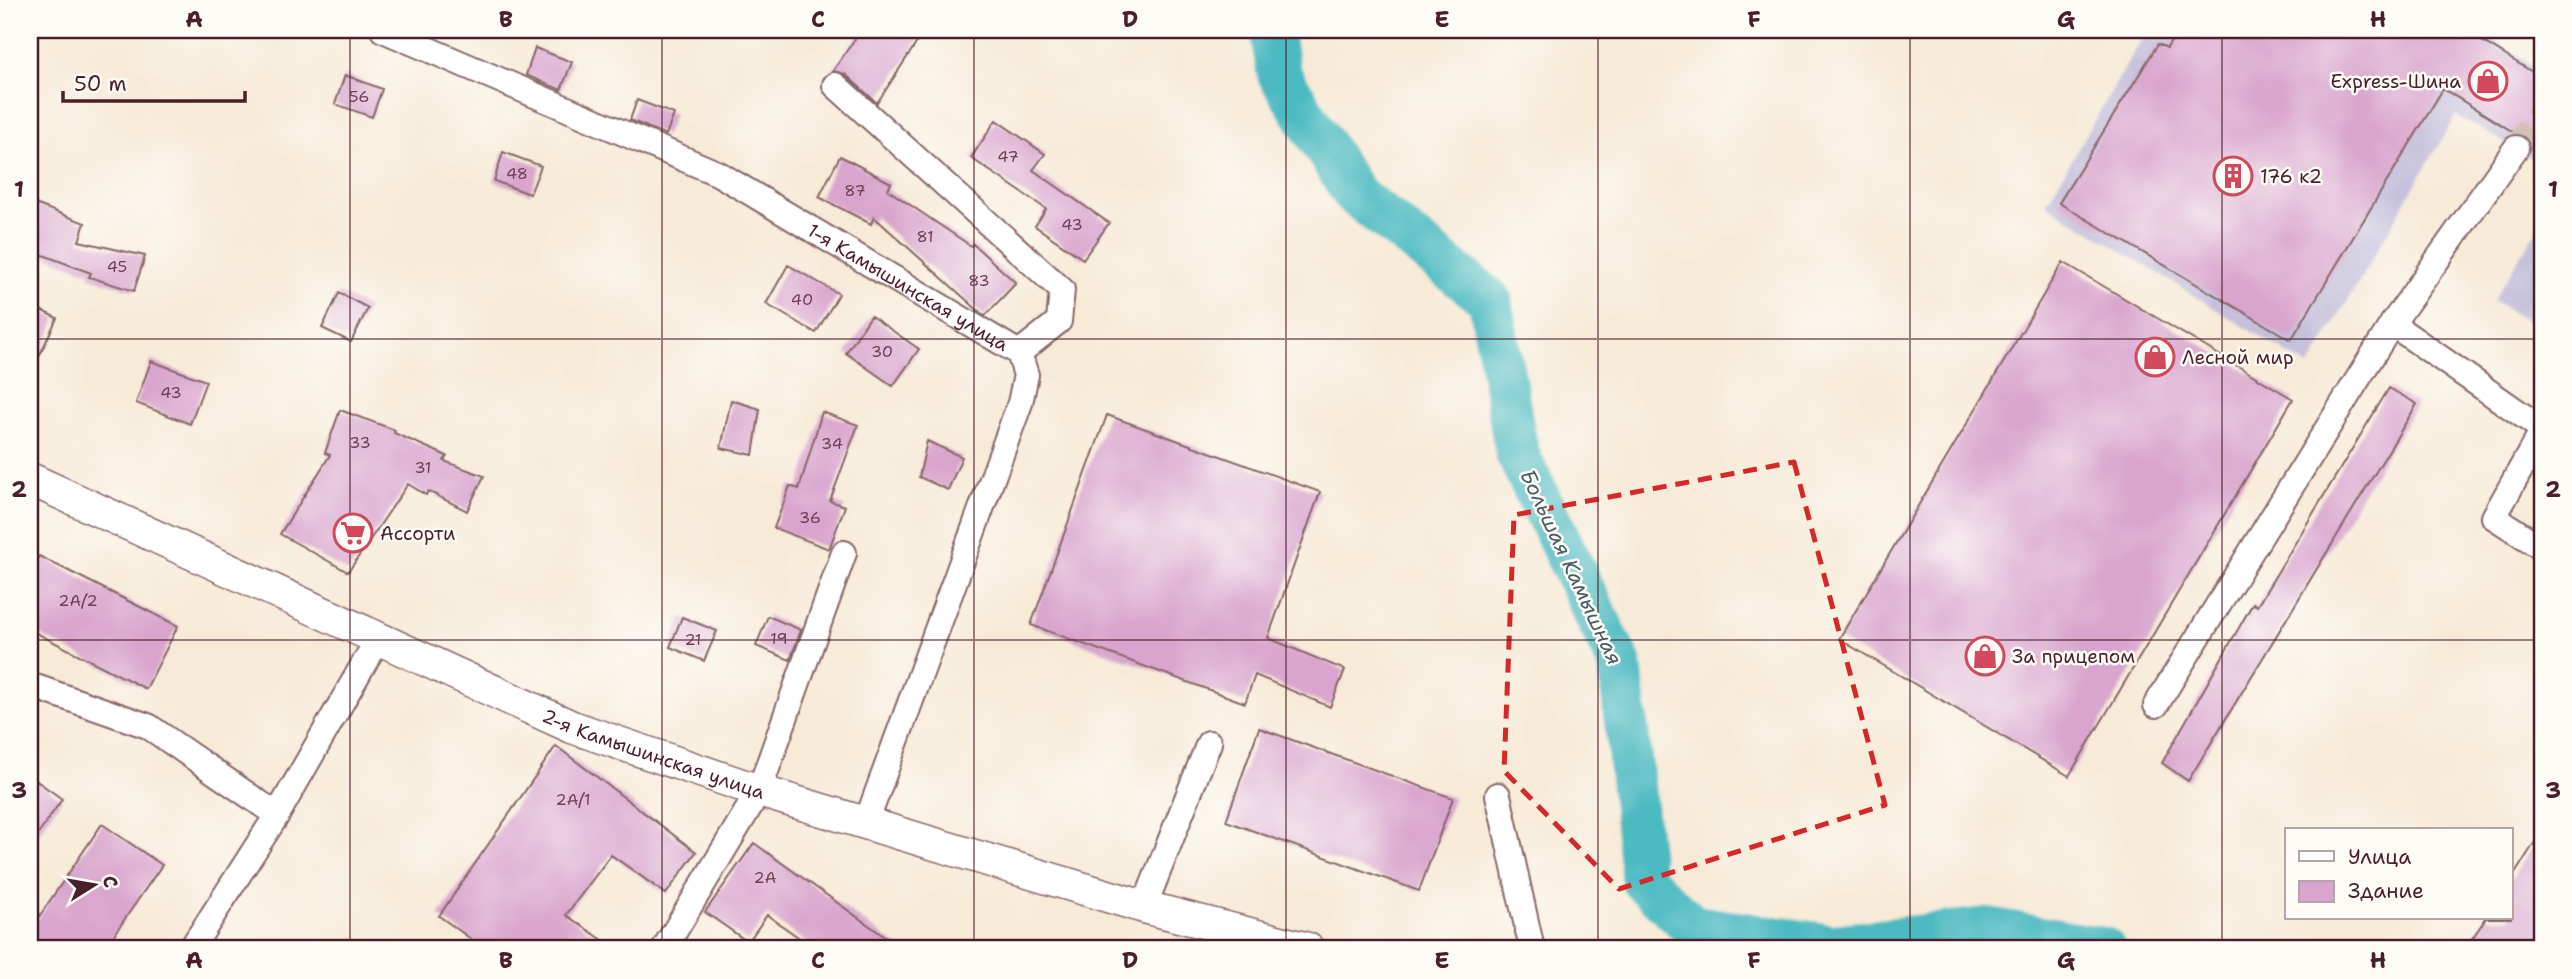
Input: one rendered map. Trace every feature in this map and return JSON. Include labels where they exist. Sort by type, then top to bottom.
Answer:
[{"type":"main road","name":"2-я Камышинская улица","points":[[30,478],[572,727],[759,791],[1144,907],[1308,949]]},
{"type":"street","name":"1-я Камышинская улица","points":[[383,30],[719,174],[1019,352],[1026,375],[1020,403],[866,823]]},
{"type":"street","points":[[835,85],[1062,290],[1059,320],[1019,352]]},
{"type":"street","points":[[2156,705],[2392,324],[2516,148]]},
{"type":"street","points":[[2392,324],[2542,430],[2494,517],[2542,548]]},
{"type":"street","points":[[664,949],[759,791],[844,553]]},
{"type":"street","points":[[191,949],[277,815],[378,639]]},
{"type":"street","points":[[30,685],[148,726],[277,815]]},
{"type":"street","points":[[1144,907],[1209,743]]},
{"type":"street","points":[[1498,795],[1532,949]]},
{"type":"highlighted area","points":[[1794,462],[1885,805],[1619,889],[1504,771],[1514,515]]},
{"type":"shaded area","name":"176 к2","points":[[2161,30],[2477,30],[2542,71],[2542,164],[2456,115],[2309,367],[2046,204],[2144,35],[2155,39]]},
{"type":"shaded area","points":[[2542,222],[2542,331],[2493,300]]},
{"type":"building","points":[[861,30],[925,30],[877,103],[845,74],[833,71]]},
{"type":"building","name":"176 к2","points":[[2178,30],[2464,30],[2542,78],[2542,150],[2524,136],[2443,89],[2291,340],[2059,203],[2158,44],[2167,48]]},
{"type":"building","points":[[535,48],[572,62],[561,90],[526,75]]},
{"type":"building","points":[[345,75],[382,89],[372,117],[335,104]]},
{"type":"building","points":[[637,100],[674,114],[666,135],[630,120]]},
{"type":"building","points":[[996,120],[1045,154],[1033,170],[1109,223],[1083,259],[1035,226],[1046,209],[971,158]]},
{"type":"building","points":[[503,152],[541,166],[530,194],[494,181]]},
{"type":"building","points":[[840,156],[891,183],[888,190],[971,246],[973,244],[1016,283],[985,316],[874,217],[871,224],[819,197]]},
{"type":"building","points":[[30,202],[85,223],[79,241],[145,256],[134,291],[89,277],[91,273],[30,250]]},
{"type":"building","points":[[2063,262],[2293,399],[2069,776],[1839,639]]},
{"type":"building","points":[[788,265],[839,294],[816,333],[766,304]]},
{"type":"building","points":[[339,293],[368,308],[351,342],[322,328]]},
{"type":"building","points":[[30,305],[57,318],[30,376]]},
{"type":"building","points":[[871,316],[919,349],[893,386],[846,353]]},
{"type":"building","points":[[151,361],[206,381],[190,424],[136,403]]},
{"type":"building","points":[[2389,388],[2417,404],[2188,781],[2162,763],[2253,603],[2257,606]]},
{"type":"building","points":[[731,400],[760,409],[753,455],[721,448]]},
{"type":"building","points":[[340,410],[395,430],[394,433],[447,456],[444,461],[484,476],[467,511],[428,491],[426,495],[408,484],[348,572],[280,534],[330,455],[325,453]]},
{"type":"building","points":[[822,412],[858,425],[830,501],[845,506],[829,549],[774,528],[790,486],[799,489]]},
{"type":"building","points":[[1107,415],[1320,492],[1268,638],[1345,670],[1330,707],[1255,675],[1245,703],[1031,625]]},
{"type":"building","points":[[927,441],[962,457],[948,490],[919,477]]},
{"type":"building","points":[[39,556],[178,626],[146,689],[30,630],[30,574]]},
{"type":"building","points":[[768,616],[801,630],[790,660],[756,646]]},
{"type":"building","points":[[682,617],[717,631],[704,661],[670,647]]},
{"type":"building","points":[[1259,728],[1453,798],[1419,891],[1226,821]]},
{"type":"building","points":[[556,746],[696,852],[666,894],[611,855],[566,915],[616,949],[485,949],[439,916]]},
{"type":"building","points":[[30,776],[62,799],[30,846]]},
{"type":"building","points":[[102,824],[162,865],[104,949],[30,949],[30,930]]},
{"type":"building","points":[[2542,831],[2542,949],[2465,949],[2485,920],[2512,920],[2512,878]]},
{"type":"building","points":[[754,843],[902,949],[815,949],[767,915],[748,942],[705,912]]},
{"type":"waterway","name":"Большая Камышная","points":[[1271,30],[1279,74],[1354,194],[1490,300],[1517,453],[1620,665],[1643,881],[1693,927],[1833,946],[1987,929],[2104,949]]},
{"type":"tunnel","points":[[2516,148],[2542,108]]},
{"type":"place","name":"Express-Шина","points":[[2488,81]]},
{"type":"place","name":"176 к2","points":[[2233,176]]},
{"type":"place","name":"Лесной мир","points":[[2155,357]]},
{"type":"place","name":"Ассорти","points":[[353,533]]},
{"type":"place","name":"За прицепом","points":[[1985,656]]}]
